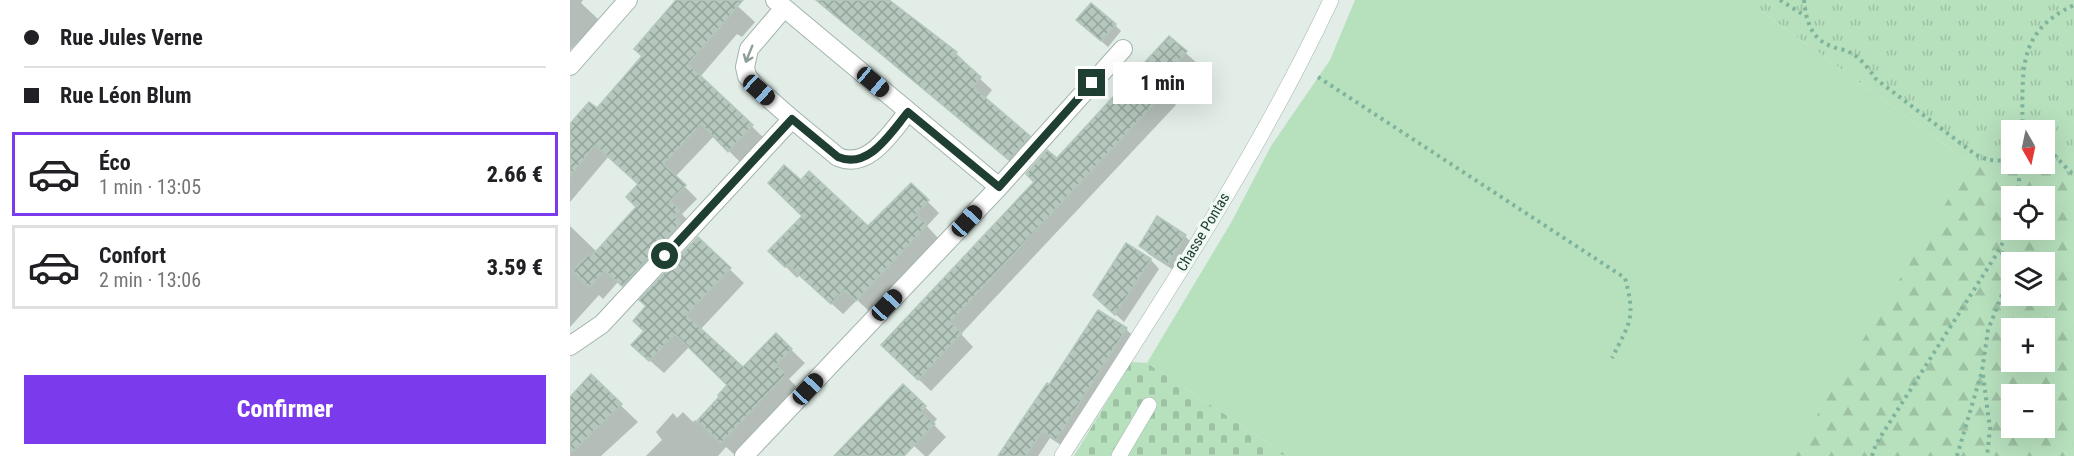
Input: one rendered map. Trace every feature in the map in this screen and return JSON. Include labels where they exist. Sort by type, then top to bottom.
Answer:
[{"type":"street","points":[[570,66],[628,0]]},
{"type":"street","points":[[908,112],[871,153],[855,160],[838,157],[792,119],[747,76],[745,68],[749,49],[780,4],[999,187]]},
{"type":"street","points":[[744,456],[999,187],[1123,49]]},
{"type":"street","points":[[570,346],[602,324],[792,119]]},
{"type":"lane","name":"Chasse Pontas","points":[[1062,456],[1183,267],[1300,65],[1331,0]]},
{"type":"lane","points":[[1119,456],[1149,405]]},
{"type":"path","points":[[1780,0],[1807,18]]},
{"type":"path","points":[[1804,0],[1810,28],[1820,41],[1850,52],[1866,66],[1876,79],[1976,155],[1988,160],[2001,161]]},
{"type":"path","points":[[2022,120],[2024,76],[2029,45],[2034,35],[2050,19],[2074,4]]},
{"type":"path","points":[[1300,65],[1625,278],[1631,302],[1630,322],[1612,358]]},
{"type":"path","points":[[2055,156],[2074,176]]},
{"type":"path","points":[[1872,456],[1876,444],[2003,240]]},
{"type":"path","points":[[1957,456],[1982,371],[1988,330],[2007,282],[2006,265],[2000,247]]},
{"type":"path","points":[[1982,371],[1990,429],[1987,456]]},
{"type":"green space","points":[[1355,0],[1746,0],[1970,163],[1792,456],[1288,456],[1147,363],[1232,221],[1271,146],[1330,60]]},
{"type":"green space","points":[[1746,0],[2074,0],[2074,456],[1792,456],[1970,163]]},
{"type":"green space","points":[[1970,163],[2001,167],[2001,174],[2047,174],[2074,182],[2074,425],[2071,456],[1792,456]]},
{"type":"green space","points":[[1131,362],[1147,363],[1288,456],[1074,456]]},
{"type":"building","points":[[676,0],[743,0],[688,64],[753,125],[728,152],[701,124],[663,164],[686,185],[670,201],[680,210],[674,216],[681,222],[622,286],[605,271],[589,287],[573,271],[588,255],[591,257],[636,207],[626,197],[638,184],[595,145],[570,176],[570,124],[589,102],[597,108],[642,56],[634,49]]},
{"type":"building","points":[[816,0],[889,0],[957,52],[955,54],[981,77],[973,87],[1030,136],[1009,160]]},
{"type":"building","points":[[1091,3],[1116,24],[1101,41],[1076,20]]},
{"type":"building","points":[[1169,36],[1187,51],[1159,87],[1165,92],[950,322],[962,333],[918,380],[881,345],[1034,182],[1026,174],[1047,150],[1057,158]]},
{"type":"building","points":[[784,165],[801,180],[809,171],[868,226],[911,183],[929,200],[916,214],[927,225],[856,301],[844,290],[831,304],[787,264],[785,267],[768,251],[802,216],[768,183]]},
{"type":"building","points":[[1157,216],[1186,235],[1168,264],[1139,246]]},
{"type":"building","points":[[698,237],[731,268],[686,315],[743,367],[776,333],[792,349],[776,365],[786,374],[721,443],[697,421],[727,385],[675,334],[649,361],[631,345],[644,331],[633,321],[646,306],[639,300]]},
{"type":"building","points":[[1126,243],[1151,259],[1115,315],[1093,295]]},
{"type":"building","points":[[1098,310],[1127,328],[1056,440],[1042,431],[1026,456],[998,456],[1047,383],[1049,385]]},
{"type":"building","points":[[591,374],[622,404],[570,454],[570,397]]},
{"type":"building","points":[[903,384],[926,406],[921,412],[935,424],[904,456],[834,456]]},
{"type":"route","points":[[665,256],[792,119],[838,157],[855,160],[877,148],[908,112],[999,187],[1092,83]]}]
